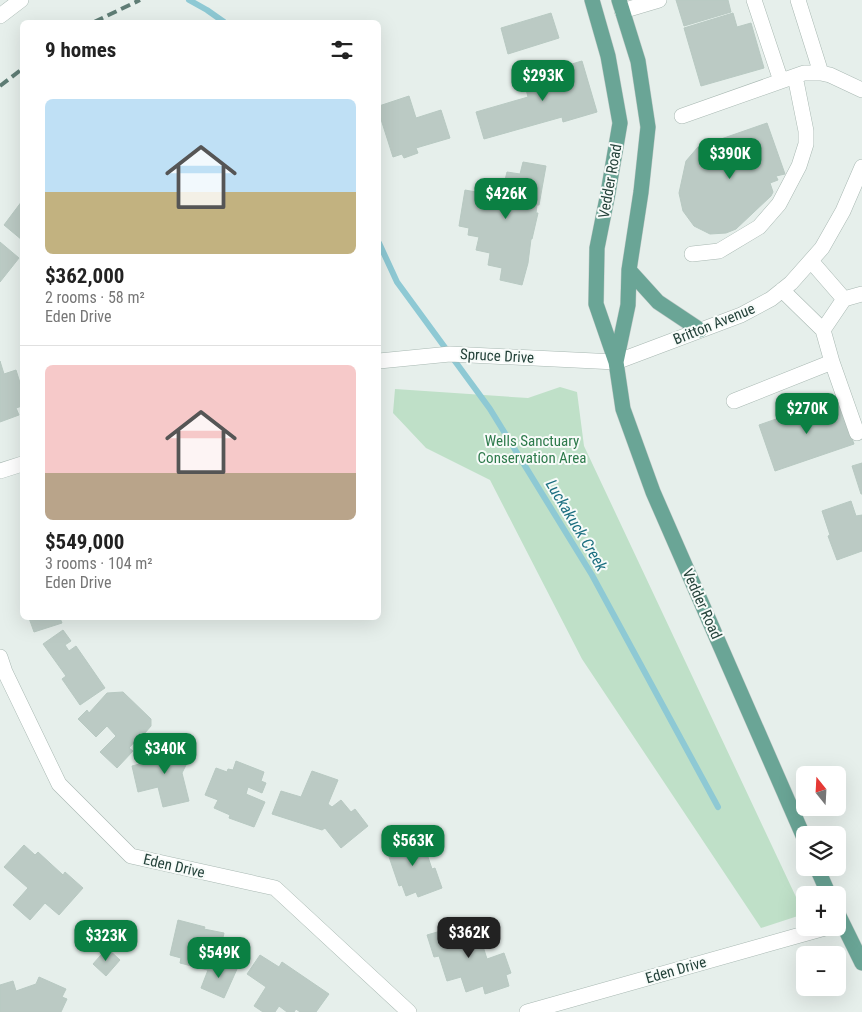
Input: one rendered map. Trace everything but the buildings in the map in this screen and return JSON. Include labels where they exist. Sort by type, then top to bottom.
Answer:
[{"type":"main road","name":"Vedder Road","points":[[592,0],[608,56],[620,123],[597,248],[596,304],[616,362],[624,409],[653,492],[799,826]]},
{"type":"main road","name":"Vedder Road","points":[[616,362],[628,305],[629,270],[641,192],[648,127],[638,61],[620,6]]},
{"type":"main road","points":[[629,270],[658,302],[700,330]]},
{"type":"main road","points":[[846,933],[862,963]]},
{"type":"street","points":[[0,16],[22,0]]},
{"type":"street","points":[[620,6],[659,0]]},
{"type":"street","points":[[692,254],[718,251],[759,227],[779,204],[799,166],[806,144],[806,131],[788,79],[754,0]]},
{"type":"street","points":[[798,0],[820,74]]},
{"type":"street","points":[[682,116],[804,73],[830,75],[862,90]]},
{"type":"street","name":"Britton Avenue","points":[[616,362],[741,315],[771,299],[791,283],[822,248],[843,211],[862,167]]},
{"type":"street","points":[[811,261],[844,299]]},
{"type":"street","points":[[782,290],[823,330],[832,362],[858,433]]},
{"type":"street","points":[[823,330],[844,299],[862,294]]},
{"type":"street","name":"Spruce Drive","points":[[381,361],[450,354],[616,362]]},
{"type":"street","points":[[734,401],[832,362]]},
{"type":"street","points":[[0,471],[20,465]]},
{"type":"street","name":"Eden Drive","points":[[0,657],[5,672],[59,784],[131,856],[275,888],[409,1012]]},
{"type":"street","name":"Eden Drive","points":[[527,1012],[797,936]]},
{"type":"green space","name":"Wells Sanctuary Conservation Area","points":[[560,387],[577,392],[584,446],[796,897],[796,917],[761,928],[582,659],[490,480],[426,448],[393,413],[395,389],[528,398]]},
{"type":"waterway","name":"Luckakuck Creek","points":[[189,0],[221,20]]},
{"type":"waterway","name":"Luckakuck Creek","points":[[381,247],[397,282],[490,409],[592,575],[718,807]]},
{"type":"railway","points":[[98,20],[140,0]]},
{"type":"railway","points":[[0,86],[20,71]]}]
